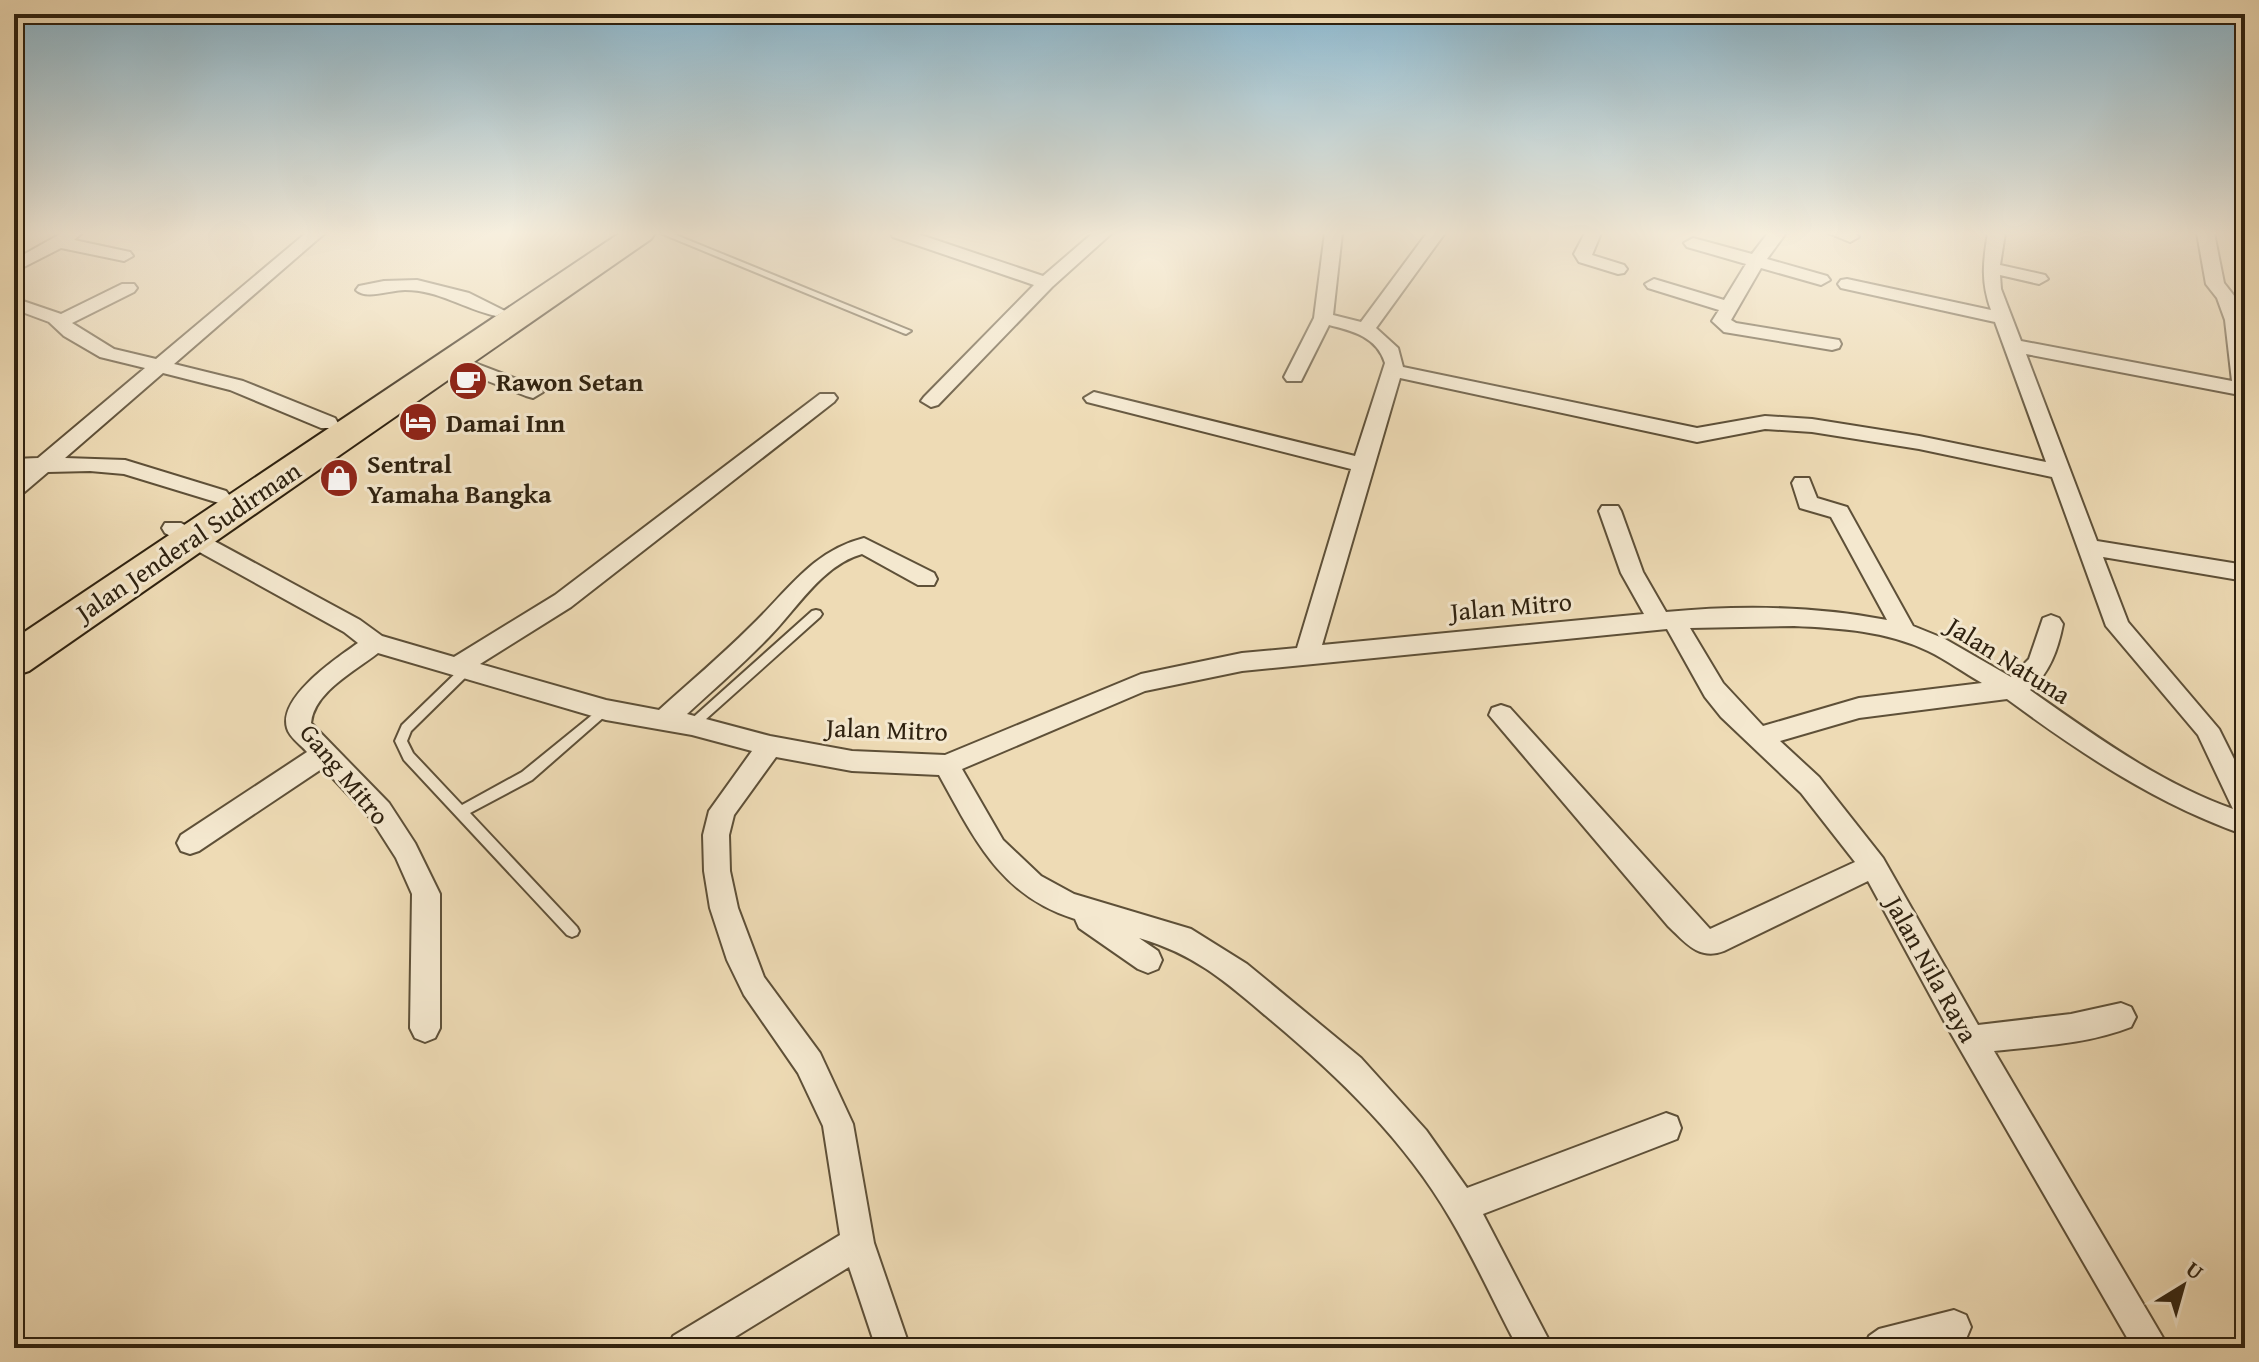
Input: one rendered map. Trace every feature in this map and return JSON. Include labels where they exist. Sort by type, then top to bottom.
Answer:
[{"type":"highway","name":"Jalan Jenderal Sudirman","points":[[14,660],[183,533],[219,496],[518,297]]},
{"type":"highway","name":"Jalan Jenderal Sudirman","points":[[14,638],[454,361],[548,297]]},
{"type":"street","points":[[61,321],[111,297]]},
{"type":"street","points":[[14,490],[241,297]]},
{"type":"street","points":[[459,297],[496,311]]},
{"type":"street","points":[[931,401],[1033,297]]},
{"type":"street","points":[[1294,377],[1323,318],[1326,297]]},
{"type":"street","points":[[1366,329],[1390,297]]},
{"type":"street","points":[[1695,297],[1729,307]]},
{"type":"street","points":[[1735,297],[1721,321],[1731,328],[1832,344]]},
{"type":"street","points":[[1904,297],[2002,318]]},
{"type":"street","points":[[1995,297],[2118,626],[2207,729],[2245,807]]},
{"type":"street","points":[[2011,345],[2244,390],[2234,320],[2226,297]]},
{"type":"street","points":[[14,303],[61,321],[71,332],[107,353],[236,385],[328,423]]},
{"type":"street","points":[[1307,655],[1395,359],[1387,345],[1366,329],[1323,318]]},
{"type":"street","points":[[454,361],[533,392]]},
{"type":"street","points":[[1393,370],[1697,435],[1709,435],[1753,422],[1809,425],[1855,430],[2062,472]]},
{"type":"street","points":[[460,670],[563,601],[827,398]]},
{"type":"street","points":[[1094,398],[1364,465]]},
{"type":"street","points":[[14,466],[125,467],[219,496]]},
{"type":"street","points":[[1802,483],[1808,503],[1839,512],[1850,539],[1886,591],[1904,632]]},
{"type":"street","name":"Jalan Nila Raya","points":[[1610,511],[1632,573],[1714,690],[1810,785],[1874,866],[1971,1040],[2152,1348]]},
{"type":"street","name":"Jalan Mitro","points":[[183,533],[352,626],[374,643],[606,710],[692,725],[770,746],[852,761],[946,765],[1141,683],[1249,661],[1666,620]]},
{"type":"street","points":[[663,721],[762,631],[807,580],[850,549],[864,546],[926,579]]},
{"type":"street","points":[[2088,547],[2245,573]]},
{"type":"street","name":"Jalan Natuna","points":[[1666,620],[1794,617],[1842,620],[1904,632],[1937,645],[2011,689],[2085,742],[2148,781],[2205,810],[2245,824]]},
{"type":"street","points":[[1760,737],[1859,708],[2011,689],[2026,682],[2039,665],[2051,624]]},
{"type":"street","name":"Gang Mitro","points":[[374,643],[300,707],[298,726],[380,811],[406,851],[426,894],[425,1028]]},
{"type":"street","points":[[1501,715],[1678,917],[1708,943],[1874,866]]},
{"type":"street","points":[[770,746],[722,811],[716,835],[717,871],[724,908],[741,960],[754,986],[809,1063],[838,1124],[858,1243],[893,1348]]},
{"type":"street","points":[[190,843],[324,754]]},
{"type":"street","points":[[946,765],[994,848],[1031,884],[1067,904],[1148,960]]},
{"type":"street","points":[[1067,904],[1181,938],[1226,965],[1350,1068],[1415,1141],[1454,1197],[1536,1348]]},
{"type":"street","points":[[1971,1040],[2071,1028],[2121,1017]]},
{"type":"street","points":[[1454,1197],[1666,1128]]},
{"type":"street","points":[[685,1348],[858,1243]]},
{"type":"street","points":[[1881,1348],[1891,1341],[1954,1327]]},
{"type":"lane","points":[[821,297],[906,331]]},
{"type":"lane","points":[[692,725],[816,614]]},
{"type":"lane","points":[[460,670],[406,728],[401,741],[408,756],[572,931]]},
{"type":"lane","points":[[461,812],[527,776],[606,710]]},
{"type":"place","name":"Rawon Setan","points":[[468,381]]},
{"type":"place","name":"Damai Inn","points":[[418,422]]},
{"type":"place","name":"Sentral Yamaha Bangka","points":[[339,478]]}]
